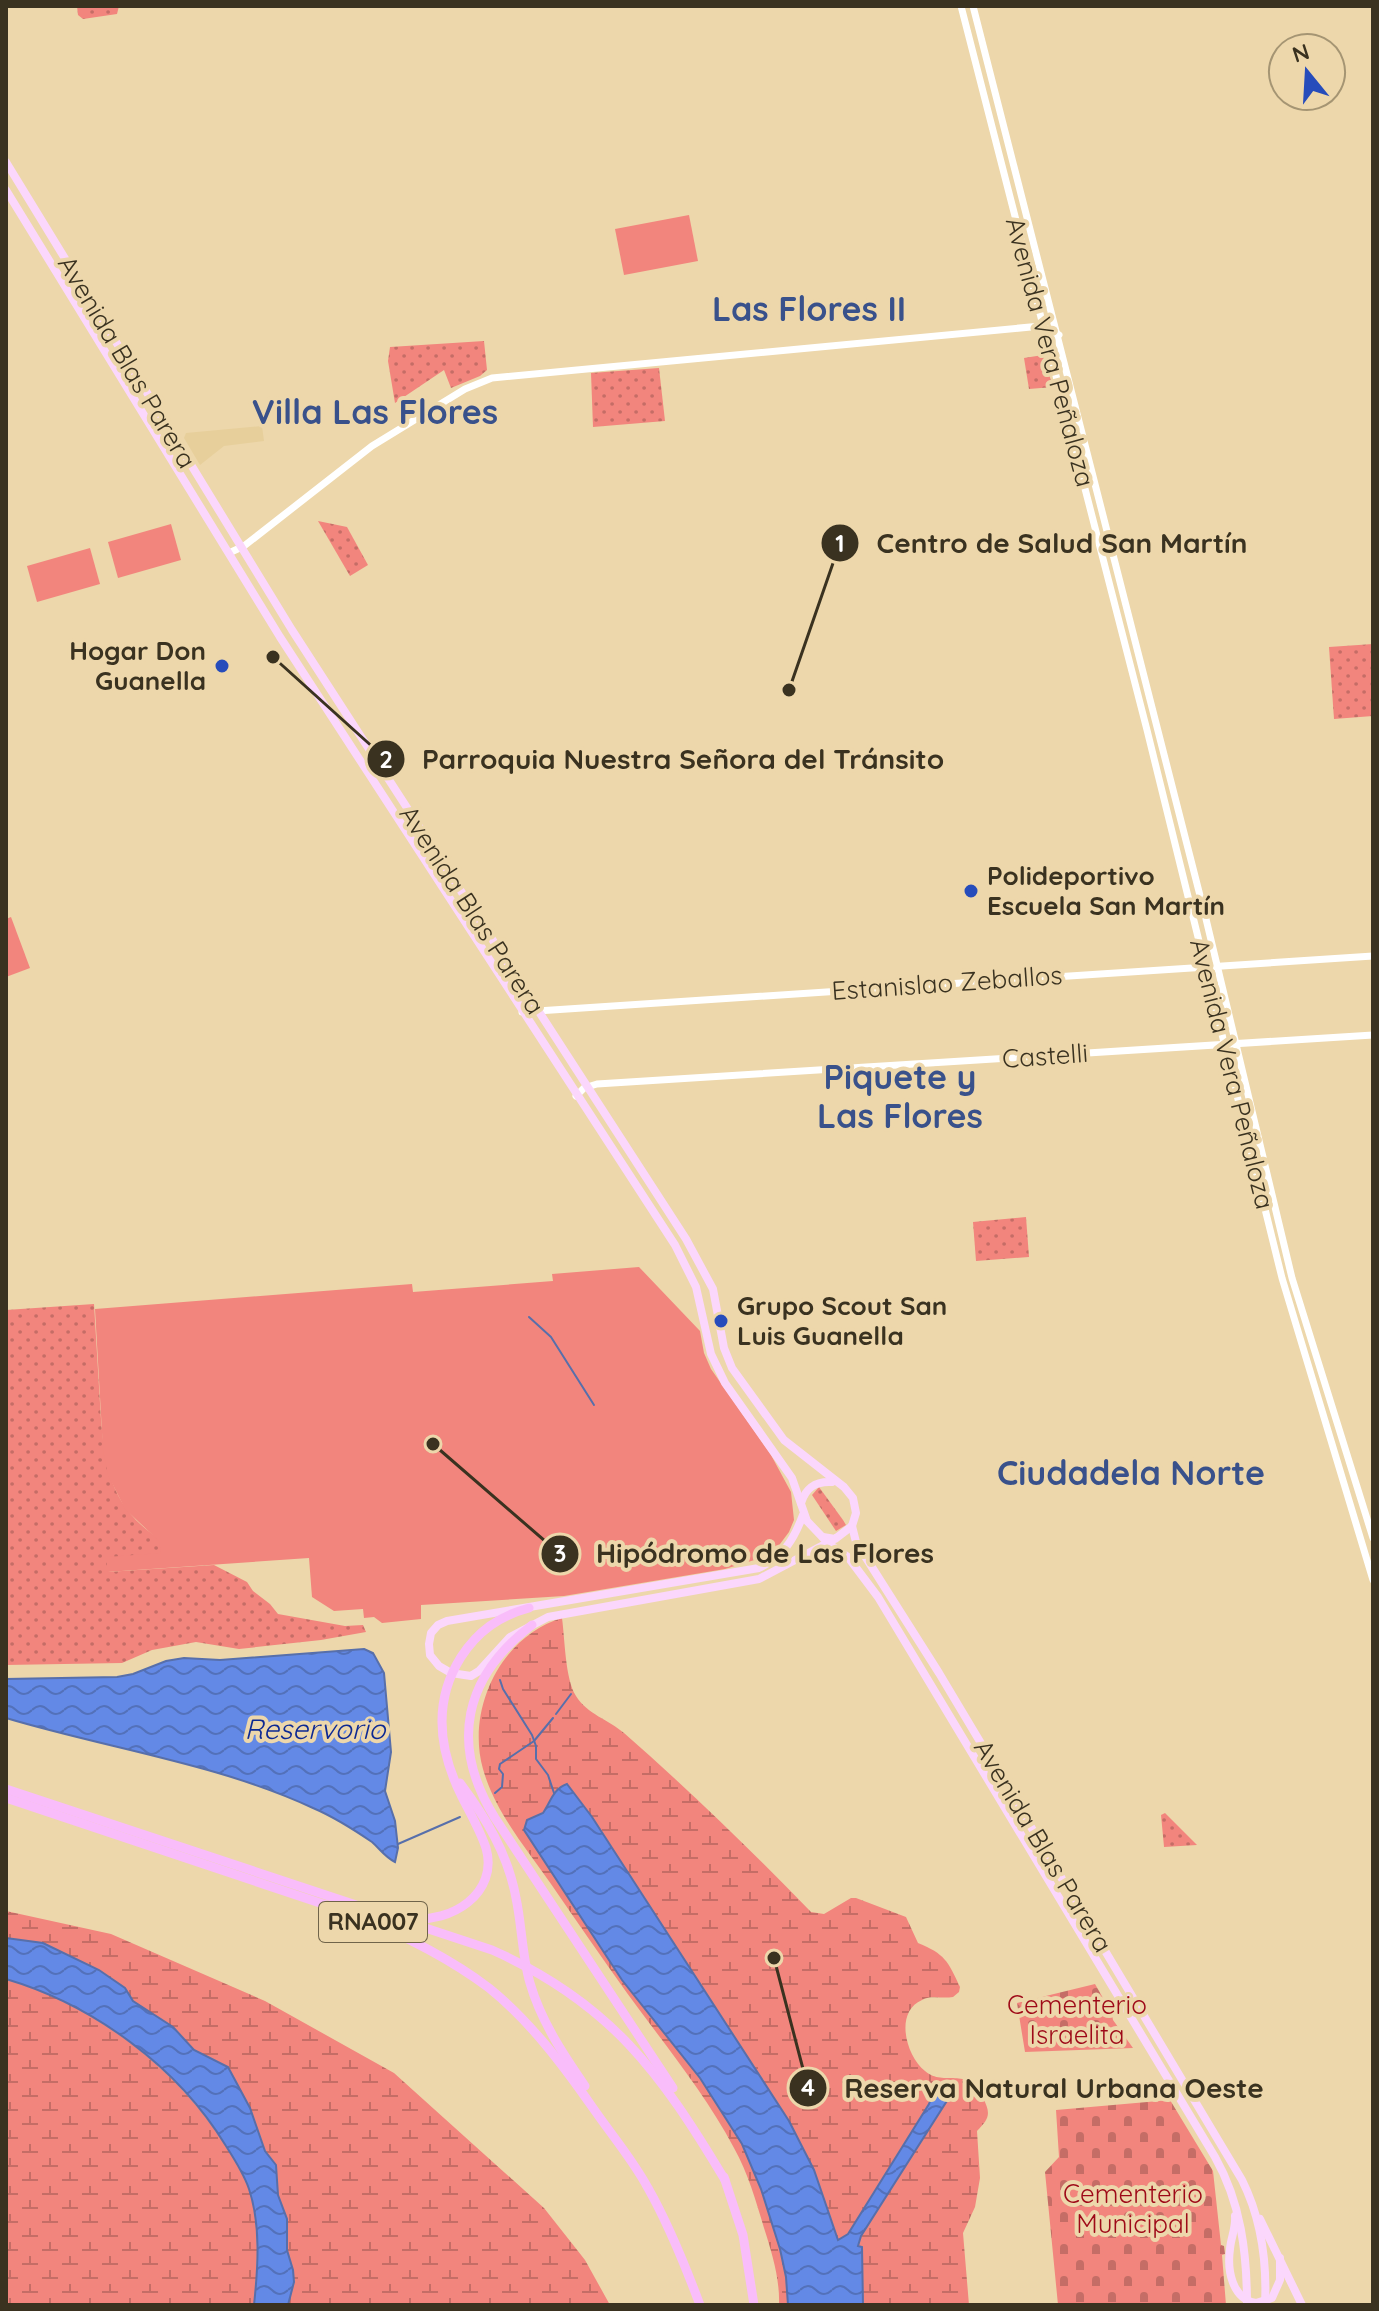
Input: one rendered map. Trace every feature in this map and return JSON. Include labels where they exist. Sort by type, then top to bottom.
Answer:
[{"type":"highway","name":"RNA007","points":[[529,1608],[508,1614],[490,1625],[470,1645],[451,1673],[444,1693],[441,1723],[443,1746],[449,1767],[484,1816],[505,1858],[516,1894],[530,1982],[541,2013],[571,2067],[647,2185],[686,2266],[700,2305]]},
{"type":"highway","name":"RNA007","points":[[532,1625],[499,1654],[477,1690],[469,1718],[468,1736],[475,1780],[516,1851],[691,2114],[714,2154],[743,2235],[754,2305]]},
{"type":"highway","points":[[182,1847],[200,1849],[408,1917],[437,1918],[471,1900],[484,1884],[488,1867],[486,1849],[449,1767]]},
{"type":"highway","name":"RNA007","points":[[6,1789],[511,1958],[544,1975],[599,2014],[644,2059],[685,2114],[725,2180]]},
{"type":"highway","name":"RNA007","points":[[6,1798],[350,1913],[396,1932],[446,1959],[490,1990],[546,2046],[647,2185]]},
{"type":"main road","name":"Avenida Vera Peñaloza","points":[[961,6],[1108,577],[1285,1292],[1373,1580]]},
{"type":"main road","name":"Avenida Vera Peñaloza","points":[[973,6],[1218,966],[1292,1278],[1373,1538]]},
{"type":"main road","name":"Avenida Blas Parera","points":[[6,162],[241,548],[458,891],[500,950],[705,1271],[713,1289],[724,1348],[732,1368],[784,1440],[837,1484]]},
{"type":"main road","name":"Avenida Blas Parera","points":[[6,190],[393,814],[685,1264],[696,1287],[716,1368],[792,1478],[801,1503]]},
{"type":"main road","points":[[229,553],[241,548],[372,446],[465,389],[492,378],[1041,326],[1059,335]]},
{"type":"main road","name":"Estanislao Zeballos","points":[[522,1012],[1373,956]]},
{"type":"main road","name":"Castelli","points":[[576,1096],[588,1087],[623,1082],[1373,1035]]},
{"type":"main road","points":[[824,1482],[837,1484],[853,1498],[856,1513],[852,1526],[759,1579],[559,1613],[504,1642],[476,1674],[466,1677],[451,1673],[435,1662],[429,1650],[431,1633],[447,1621],[751,1570],[769,1563],[792,1541],[803,1515],[801,1503],[811,1486],[824,1482]]},
{"type":"main road","points":[[803,1515],[828,1540]]},
{"type":"main road","name":"Avenida Blas Parera","points":[[852,1526],[856,1542],[954,1697],[1249,2193],[1264,2255],[1267,2304]]},
{"type":"main road","name":"Avenida Blas Parera","points":[[828,1540],[852,1561],[883,1606],[1215,2157],[1231,2191],[1241,2228],[1247,2303]]},
{"type":"main road","points":[[680,1582],[681,1593]]},
{"type":"main road","points":[[1231,2191],[1236,2225],[1229,2250],[1232,2277],[1239,2296],[1247,2303],[1267,2304],[1276,2293],[1281,2272],[1280,2258]]},
{"type":"main road","points":[[1249,2193],[1302,2305]]},
{"type":"main road","points":[[1232,2238],[1241,2228],[1251,2225],[1269,2238]]},
{"type":"shaded area","points":[[262,426],[264,441],[224,446],[200,465],[184,438],[186,433]]},
{"type":"green space","points":[[77,6],[119,6],[117,14],[83,19],[78,15]]},
{"type":"green space","points":[[689,215],[698,261],[624,275],[615,229]]},
{"type":"green space","points":[[484,341],[487,370],[480,376],[451,388],[444,370],[395,403],[388,361],[390,347]]},
{"type":"green space","points":[[1043,355],[1053,387],[1029,389],[1024,358]]},
{"type":"green space","points":[[659,368],[665,421],[593,427],[591,373]]},
{"type":"green space","points":[[318,521],[347,527],[368,565],[350,576]]},
{"type":"green space","points":[[171,524],[181,560],[118,578],[108,542]]},
{"type":"green space","points":[[90,548],[100,584],[37,602],[27,566]]},
{"type":"green space","points":[[1373,644],[1373,716],[1334,719],[1329,647]]},
{"type":"green space","points":[[11,917],[30,968],[6,977],[6,919]]},
{"type":"green space","points":[[1026,1217],[1029,1257],[976,1261],[973,1222]]},
{"type":"green space","points":[[639,1267],[700,1331],[711,1369],[771,1455],[791,1492],[794,1520],[789,1532],[777,1548],[761,1558],[725,1569],[564,1596],[421,1605],[421,1619],[382,1623],[374,1617],[364,1618],[363,1609],[334,1611],[312,1597],[309,1558],[107,1572],[107,1557],[161,1553],[159,1541],[125,1509],[108,1475],[103,1450],[95,1309],[412,1284],[413,1292],[553,1281],[552,1274]]},
{"type":"green space","points":[[94,1304],[102,1429],[109,1472],[126,1508],[139,1523],[180,1551],[107,1572],[214,1565],[247,1582],[278,1614],[345,1626],[363,1625],[366,1632],[239,1649],[196,1642],[152,1650],[122,1663],[6,1665],[6,1310]]},
{"type":"green space","points":[[819,1487],[846,1525],[836,1531],[812,1495]]},
{"type":"green space","points":[[562,1618],[572,1689],[581,1702],[624,1733],[672,1776],[811,1912],[824,1914],[856,1898],[906,1917],[918,1943],[940,1955],[949,1965],[960,1987],[959,1992],[953,1997],[925,1999],[913,2006],[908,2014],[906,2034],[913,2055],[925,2071],[940,2078],[970,2082],[983,2098],[988,2113],[977,2131],[980,2178],[975,2207],[963,2233],[969,2305],[779,2305],[777,2276],[770,2247],[751,2187],[723,2128],[512,1829],[488,1785],[479,1746],[480,1723],[484,1700],[493,1678],[522,1641],[540,1627]]},
{"type":"green space","points":[[1165,1813],[1197,1845],[1164,1847],[1161,1815]]},
{"type":"green space","points":[[6,1911],[111,1934],[265,2001],[394,2073],[544,2208],[585,2260],[610,2305],[288,2305],[294,2282],[293,2270],[287,2250],[285,2214],[278,2195],[276,2166],[263,2147],[250,2108],[231,2072],[223,2064],[194,2050],[173,2027],[133,2001],[125,1988],[99,1970],[43,1943],[6,1938]]},
{"type":"green space","points":[[6,1979],[40,1991],[104,2024],[161,2069],[209,2122],[239,2167],[251,2195],[257,2236],[254,2305],[6,2305]]},
{"type":"green space","name":"Cementerio Israelita","points":[[1095,1984],[1107,2005],[1110,2005],[1113,2020],[1133,2048],[1025,2052],[1017,2003]]},
{"type":"green space","name":"Cementerio Municipal","points":[[1170,2100],[1213,2171],[1221,2245],[1225,2254],[1222,2255],[1226,2305],[1058,2305],[1045,2172],[1059,2157],[1056,2110]]},
{"type":"water","name":"Reservorio","points":[[364,1649],[373,1653],[384,1673],[391,1752],[385,1791],[395,1821],[398,1848],[395,1862],[372,1842],[343,1824],[277,1793],[201,1768],[6,1718],[6,1679],[117,1677],[184,1658],[220,1660]]},
{"type":"water","points":[[567,1784],[592,1817],[789,2121],[814,2170],[838,2240],[848,2234],[929,2104],[936,2086],[948,2089],[950,2096],[861,2236],[858,2246],[862,2247],[863,2305],[788,2305],[780,2249],[761,2189],[742,2144],[700,2078],[622,1980],[524,1830],[527,1820],[543,1813],[555,1792]]},
{"type":"water","points":[[6,1938],[43,1943],[99,1970],[125,1988],[133,2001],[173,2027],[194,2050],[228,2067],[250,2108],[265,2151],[276,2165],[278,2195],[287,2219],[287,2250],[293,2270],[294,2282],[288,2305],[254,2305],[258,2247],[253,2203],[239,2167],[206,2117],[158,2065],[102,2022],[39,1990],[6,1979]]},
{"type":"waterway","points":[[529,1317],[551,1337],[594,1405]]},
{"type":"waterway","points":[[500,1680],[532,1735],[536,1759],[548,1775],[554,1793]]},
{"type":"waterway","points":[[556,1714],[571,1694]]},
{"type":"waterway","points":[[495,1793],[502,1787],[500,1764],[534,1741],[553,1718]]},
{"type":"waterway","points":[[398,1844],[460,1817]]},
{"type":"place","name":"Parroquia Nuestra Señora del Tránsito","points":[[273,657]]},
{"type":"place","name":"Hogar Don Guanella","points":[[222,666]]},
{"type":"place","name":"Centro de Salud San Martín","points":[[789,690]]},
{"type":"place","name":"Polideportivo Escuela San Martín","points":[[971,891]]},
{"type":"place","name":"Grupo Scout San Luis Guanella","points":[[721,1321]]},
{"type":"place","name":"Hipódromo de Las Flores","points":[[433,1444]]},
{"type":"place","name":"Reserva Natural Urbana Oeste","points":[[774,1958]]},
{"type":"district","name":"Las Flores II","points":[[809,309]]},
{"type":"district","name":"Villa Las Flores","points":[[375,412]]},
{"type":"district","name":"Piquete y Las Flores","points":[[900,1096]]},
{"type":"district","name":"Ciudadela Norte","points":[[1131,1473]]}]
